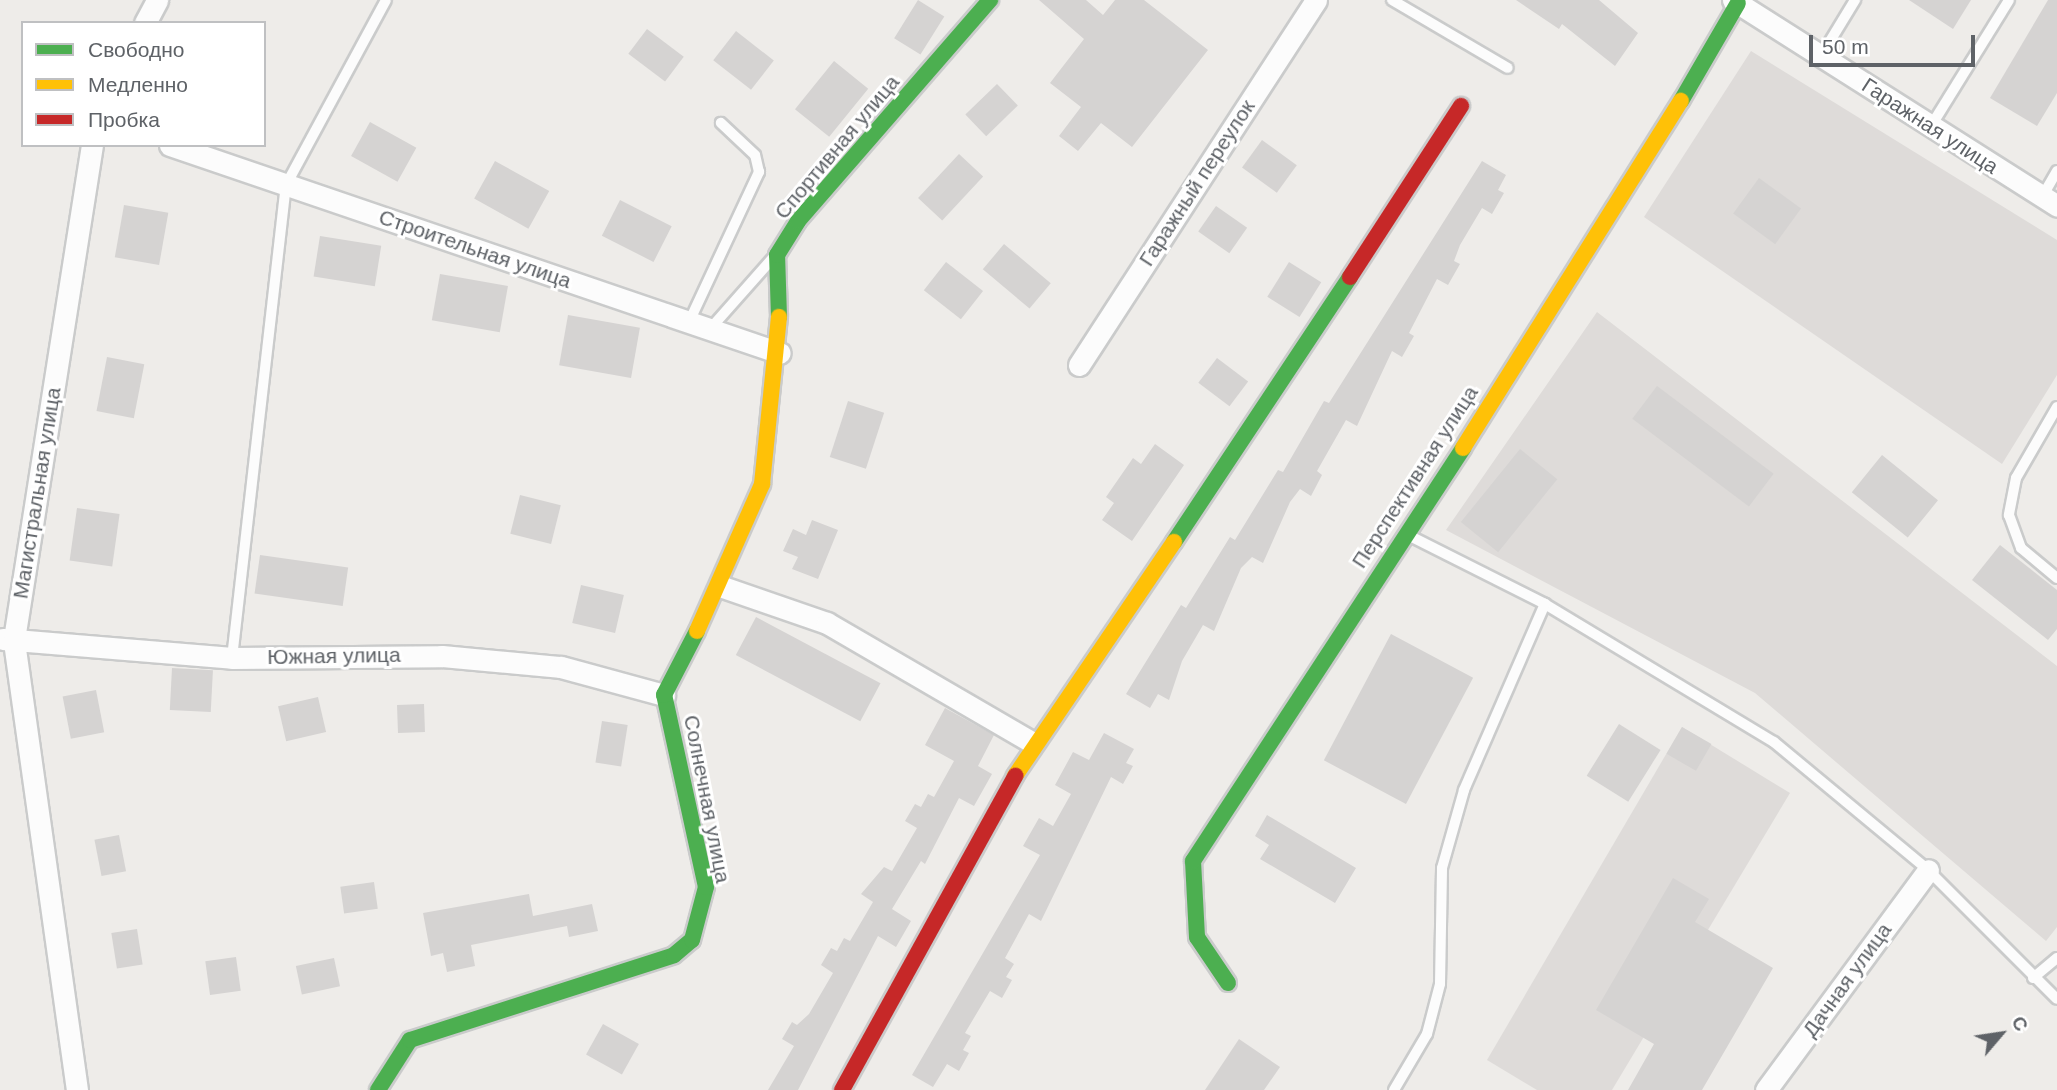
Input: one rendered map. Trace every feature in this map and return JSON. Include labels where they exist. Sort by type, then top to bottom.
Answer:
[{"type":"street","points":[[146,21],[157,0]]},
{"type":"street","name":"Спортивная улица","points":[[777,255],[798,221],[990,0]]},
{"type":"street","name":"Гаражный переулок","points":[[1079,365],[1316,0]]},
{"type":"street","name":"Гаражная улица","points":[[1735,1],[2050,202]]},
{"type":"street","name":"Перспективная улица","points":[[1228,983],[1197,937],[1193,861],[1403,532],[1603,234],[1735,1]]},
{"type":"street","points":[[842,1090],[1033,743],[1231,460],[1461,106]]},
{"type":"street","name":"Магистральная улица","points":[[77,1090],[7,639],[92,147]]},
{"type":"street","name":"Строительная улица","points":[[176,147],[780,353]]},
{"type":"street","points":[[777,255],[780,353],[762,484],[720,586],[827,623],[1033,743]]},
{"type":"street","name":"Солнечная улица","points":[[378,1090],[385,1070],[410,1040],[674,955],[692,940],[706,887],[664,695],[720,586]]},
{"type":"street","name":"Южная улица","points":[[7,639],[232,658],[395,655],[534,664],[664,695]]},
{"type":"street","name":"Дачная улица","points":[[1766,1090],[1928,870]]},
{"type":"lane","points":[[232,658],[286,185],[386,0]]},
{"type":"lane","points":[[1392,0],[1508,68]]},
{"type":"lane","points":[[1821,56],[1855,0]]},
{"type":"lane","points":[[1931,126],[2009,0]]},
{"type":"lane","points":[[688,322],[759,172],[755,155],[721,123]]},
{"type":"lane","points":[[2050,202],[2057,171]]},
{"type":"lane","points":[[710,329],[777,255]]},
{"type":"lane","points":[[2057,407],[2016,478],[2009,515],[2021,548],[2057,578]]},
{"type":"lane","points":[[1403,532],[1545,604],[1774,742],[1928,870],[2033,978],[2057,999]]},
{"type":"lane","points":[[1394,1090],[1427,1034],[1440,984],[1441,868],[1464,790],[1545,604]]},
{"type":"lane","points":[[2033,978],[2057,958]]},
{"type":"shaded area","points":[[1751,51],[2057,240],[2057,375],[2002,464],[1644,217]]},
{"type":"shaded area","points":[[1597,312],[2057,666],[2057,927],[2046,941],[1755,693],[1446,530]]},
{"type":"shaded area","points":[[1682,727],[1790,793],[1612,1090],[1537,1090],[1487,1060]]},
{"type":"building","points":[[918,0],[944,16],[920,55],[894,38]]},
{"type":"building","points":[[1039,0],[1086,0],[1103,15],[1115,0],[1144,0],[1208,50],[1132,147],[1101,123],[1078,151],[1059,136],[1081,107],[1050,83],[1084,39]]},
{"type":"building","points":[[1516,0],[1599,0],[1638,33],[1615,66],[1562,24],[1559,29]]},
{"type":"building","points":[[1909,0],[1971,0],[1953,29]]},
{"type":"building","points":[[2048,0],[2057,0],[2057,93],[2037,126],[1990,98]]},
{"type":"building","points":[[647,29],[684,57],[665,81],[628,54]]},
{"type":"building","points":[[736,31],[774,61],[751,90],[713,60]]},
{"type":"building","points":[[834,61],[868,89],[829,137],[795,109]]},
{"type":"building","points":[[997,84],[1018,106],[986,136],[965,115]]},
{"type":"building","points":[[370,122],[416,148],[397,182],[351,156]]},
{"type":"building","points":[[1262,140],[1297,165],[1277,193],[1242,168]]},
{"type":"building","points":[[959,154],[983,177],[942,220],[918,198]]},
{"type":"building","points":[[495,161],[549,191],[528,229],[474,199]]},
{"type":"building","points":[[1482,161],[1506,175],[1498,190],[1504,193],[1492,214],[1482,208],[1460,245],[1454,261],[1460,264],[1448,285],[1437,279],[1409,333],[1414,336],[1402,357],[1392,351],[1357,426],[1346,420],[1317,471],[1322,475],[1311,496],[1300,489],[1290,502],[1263,563],[1252,557],[1241,568],[1214,631],[1203,625],[1182,661],[1169,700],[1158,694],[1150,708],[1126,694],[1181,605],[1186,608],[1230,537],[1235,540],[1278,470],[1283,472],[1324,401],[1329,403]]},
{"type":"building","points":[[1759,178],[1801,209],[1775,244],[1733,214]]},
{"type":"building","points":[[620,200],[672,226],[654,262],[602,236]]},
{"type":"building","points":[[124,205],[168,213],[159,265],[115,257]]},
{"type":"building","points":[[1216,206],[1247,228],[1229,253],[1198,231]]},
{"type":"building","points":[[320,236],[381,246],[375,286],[314,276]]},
{"type":"building","points":[[1004,244],[1051,283],[1030,308],[983,269]]},
{"type":"building","points":[[946,262],[983,291],[961,319],[924,290]]},
{"type":"building","points":[[1289,262],[1321,282],[1299,317],[1267,297]]},
{"type":"building","points":[[440,274],[508,286],[500,332],[432,320]]},
{"type":"building","points":[[568,315],[640,328],[631,378],[559,365]]},
{"type":"building","points":[[107,357],[144,364],[134,418],[97,411]]},
{"type":"building","points":[[1217,358],[1248,381],[1229,406],[1198,383]]},
{"type":"building","points":[[1657,386],[1774,474],[1749,507],[1632,419]]},
{"type":"building","points":[[848,401],[884,413],[866,469],[830,457]]},
{"type":"building","points":[[1155,444],[1184,465],[1132,541],[1102,520],[1114,503],[1106,497],[1133,458],[1141,464]]},
{"type":"building","points":[[1520,449],[1557,479],[1498,552],[1461,522]]},
{"type":"building","points":[[1882,455],[1938,500],[1908,538],[1852,492]]},
{"type":"building","points":[[520,495],[561,505],[551,544],[510,534]]},
{"type":"building","points":[[77,508],[120,514],[112,566],[70,560]]},
{"type":"building","points":[[812,520],[838,530],[818,579],[792,569],[798,557],[783,551],[793,529],[806,535]]},
{"type":"building","points":[[2000,545],[2057,590],[2057,629],[2048,640],[1972,580]]},
{"type":"building","points":[[260,555],[348,567],[343,606],[255,594]]},
{"type":"building","points":[[581,585],[624,595],[615,633],[572,623]]},
{"type":"building","points":[[756,617],[880,683],[860,721],[736,655]]},
{"type":"building","points":[[1391,634],[1473,678],[1406,804],[1324,760]]},
{"type":"building","points":[[172,668],[213,670],[211,712],[170,710]]},
{"type":"building","points":[[96,690],[104,732],[71,739],[63,696]]},
{"type":"building","points":[[318,697],[326,732],[286,741],[278,706]]},
{"type":"building","points":[[424,704],[425,732],[398,733],[397,705]]},
{"type":"building","points":[[945,708],[994,735],[978,766],[992,774],[974,806],[959,798],[925,864],[921,861],[892,909],[911,921],[896,947],[878,936],[798,1090],[768,1090],[794,1046],[782,1039],[792,1022],[797,1025],[809,1014],[833,973],[821,965],[831,948],[837,951],[844,938],[850,941],[873,902],[861,894],[884,867],[892,871],[917,828],[905,821],[915,804],[921,807],[928,794],[934,797],[954,761],[925,745]]},
{"type":"building","points":[[602,721],[628,725],[621,767],[595,762]]},
{"type":"building","points":[[1619,724],[1661,750],[1628,802],[1587,776]]},
{"type":"building","points":[[1682,727],[1711,744],[1696,771],[1666,754]]},
{"type":"building","points":[[1104,733],[1134,749],[1126,763],[1133,766],[1123,784],[1111,777],[1041,921],[1029,914],[1005,958],[1014,964],[1006,977],[1012,980],[1002,998],[990,991],[965,1033],[971,1036],[963,1050],[969,1053],[959,1071],[947,1064],[933,1087],[912,1075],[1040,855],[1023,846],[1039,818],[1053,826],[1071,794],[1055,785],[1073,752],[1089,760]]},
{"type":"building","points":[[1267,815],[1356,868],[1335,903],[1260,859],[1269,845],[1255,836]]},
{"type":"building","points":[[119,835],[126,871],[102,876],[94,840]]},
{"type":"building","points":[[1673,878],[1709,899],[1695,922],[1773,968],[1702,1090],[1628,1090],[1654,1044],[1596,1010]]},
{"type":"building","points":[[374,882],[378,909],[344,913],[340,887]]},
{"type":"building","points":[[529,894],[533,916],[592,904],[598,931],[569,937],[567,926],[471,945],[475,966],[447,972],[443,953],[431,956],[423,913]]},
{"type":"building","points":[[137,929],[143,965],[117,969],[111,933]]},
{"type":"building","points":[[236,957],[241,991],[210,995],[205,961]]},
{"type":"building","points":[[334,958],[340,986],[302,994],[296,966]]},
{"type":"building","points":[[603,1024],[639,1044],[622,1074],[586,1055]]},
{"type":"building","points":[[1239,1039],[1280,1067],[1264,1090],[1205,1090]]},
{"type":"traffic: fast","points":[[779,317],[777,255],[798,221],[990,0]]},
{"type":"traffic: fast","points":[[1681,101],[1738,3]]},
{"type":"traffic: fast","points":[[1174,542],[1350,277]]},
{"type":"traffic: fast","points":[[1228,983],[1197,937],[1193,861],[1463,448]]},
{"type":"traffic: fast","points":[[378,1090],[410,1040],[674,955],[692,940],[706,887],[664,695],[697,631]]},
{"type":"traffic: slow","points":[[1463,448],[1681,101]]},
{"type":"traffic: slow","points":[[697,631],[762,484],[779,317]]},
{"type":"traffic: slow","points":[[1015,776],[1174,542]]},
{"type":"traffic: jam","points":[[1350,277],[1461,106]]},
{"type":"traffic: jam","points":[[842,1090],[1015,776]]}]
